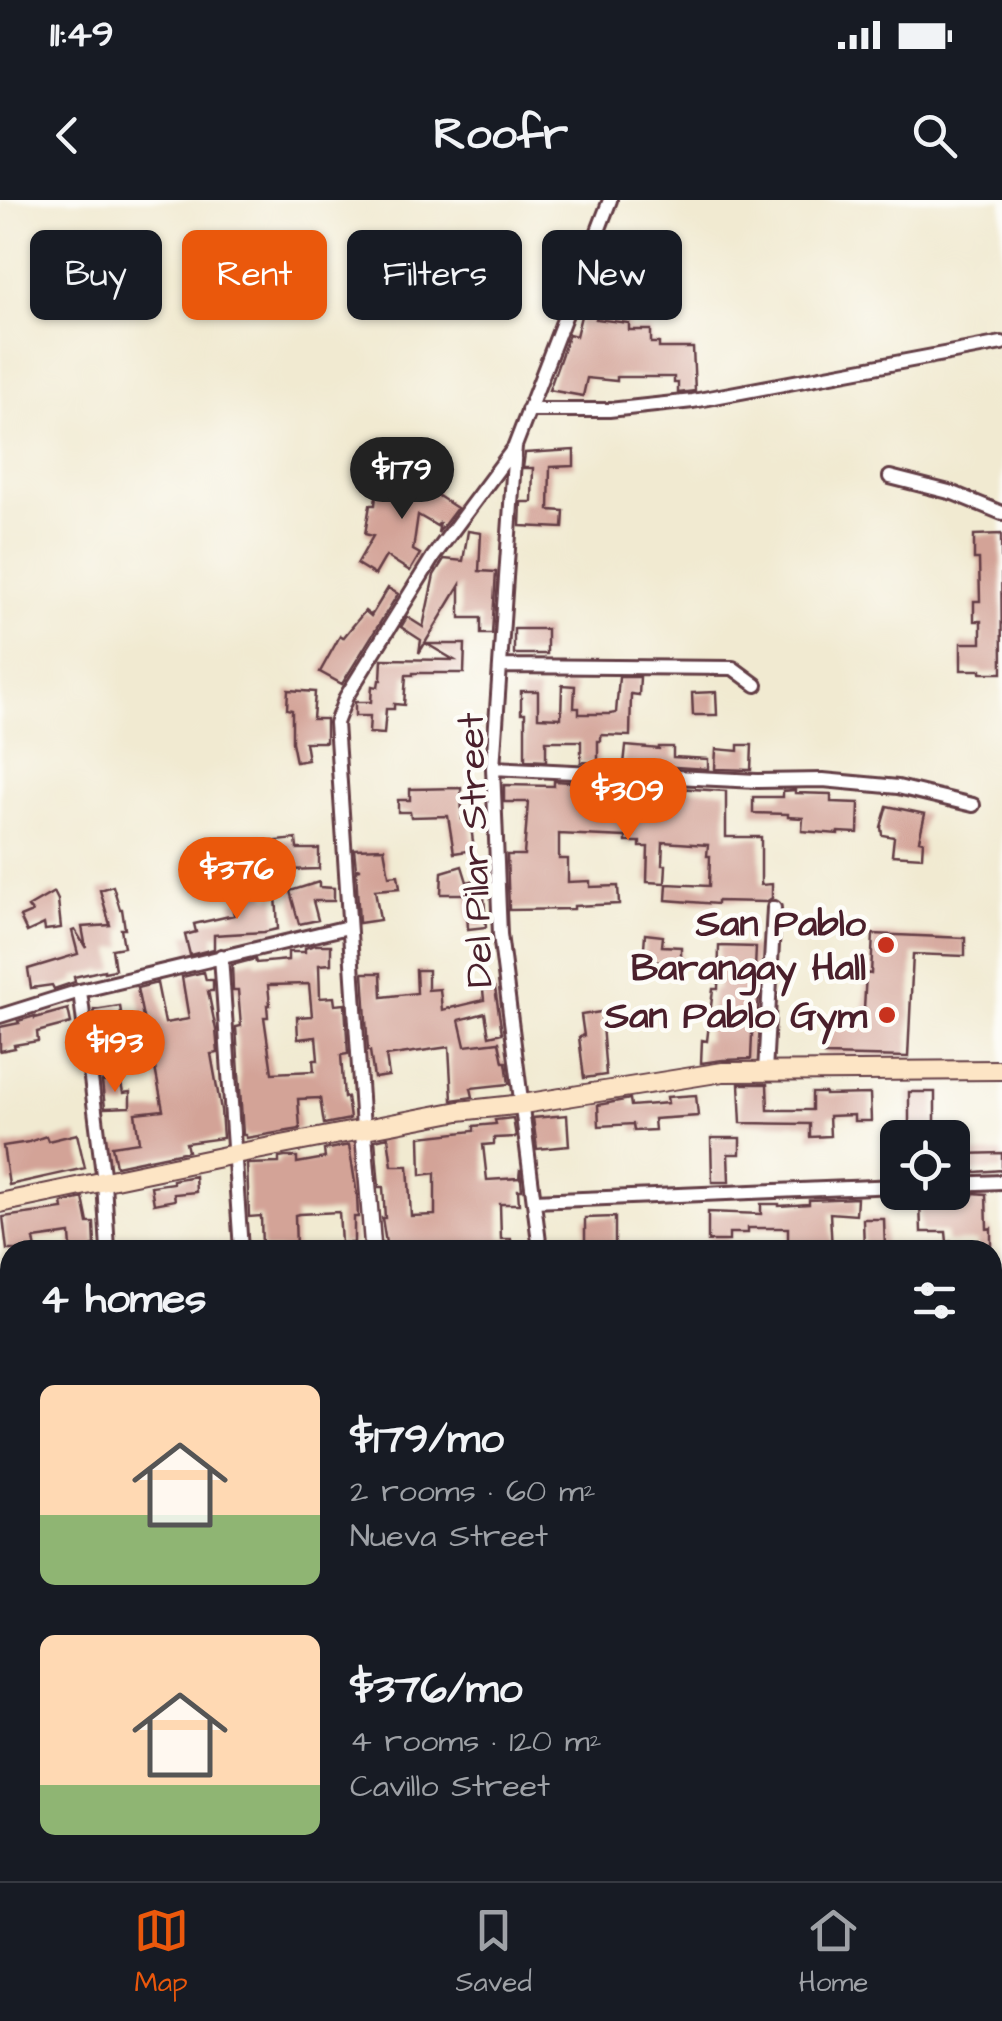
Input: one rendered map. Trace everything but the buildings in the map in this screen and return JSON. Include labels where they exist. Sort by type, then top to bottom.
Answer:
[{"type":"main road","points":[[0,1203],[364,1128],[723,1072],[1002,1070]]},
{"type":"street","points":[[371,1240],[336,723],[346,697],[433,557],[516,446],[610,200]]},
{"type":"street","points":[[528,410],[609,410],[693,401],[1002,343]]},
{"type":"street","name":"Del Pilar Street","points":[[516,446],[493,768],[500,934],[539,1240]]},
{"type":"street","points":[[890,477],[954,493],[1002,512]]},
{"type":"street","points":[[500,666],[733,668],[756,685]]},
{"type":"street","points":[[493,768],[757,782],[823,780],[898,788],[972,806]]},
{"type":"street","points":[[765,1072],[774,908]]},
{"type":"street","points":[[0,1016],[80,991],[348,927]]},
{"type":"street","points":[[221,956],[240,1240]]},
{"type":"street","points":[[80,991],[107,1240]]},
{"type":"street","points":[[970,1183],[1002,1182]]},
{"type":"street","points":[[534,1201],[880,1187]]},
{"type":"place","name":"San Pablo Barangay Hall","points":[[886,945]]},
{"type":"place","name":"San Pablo Gym","points":[[887,1015]]}]
